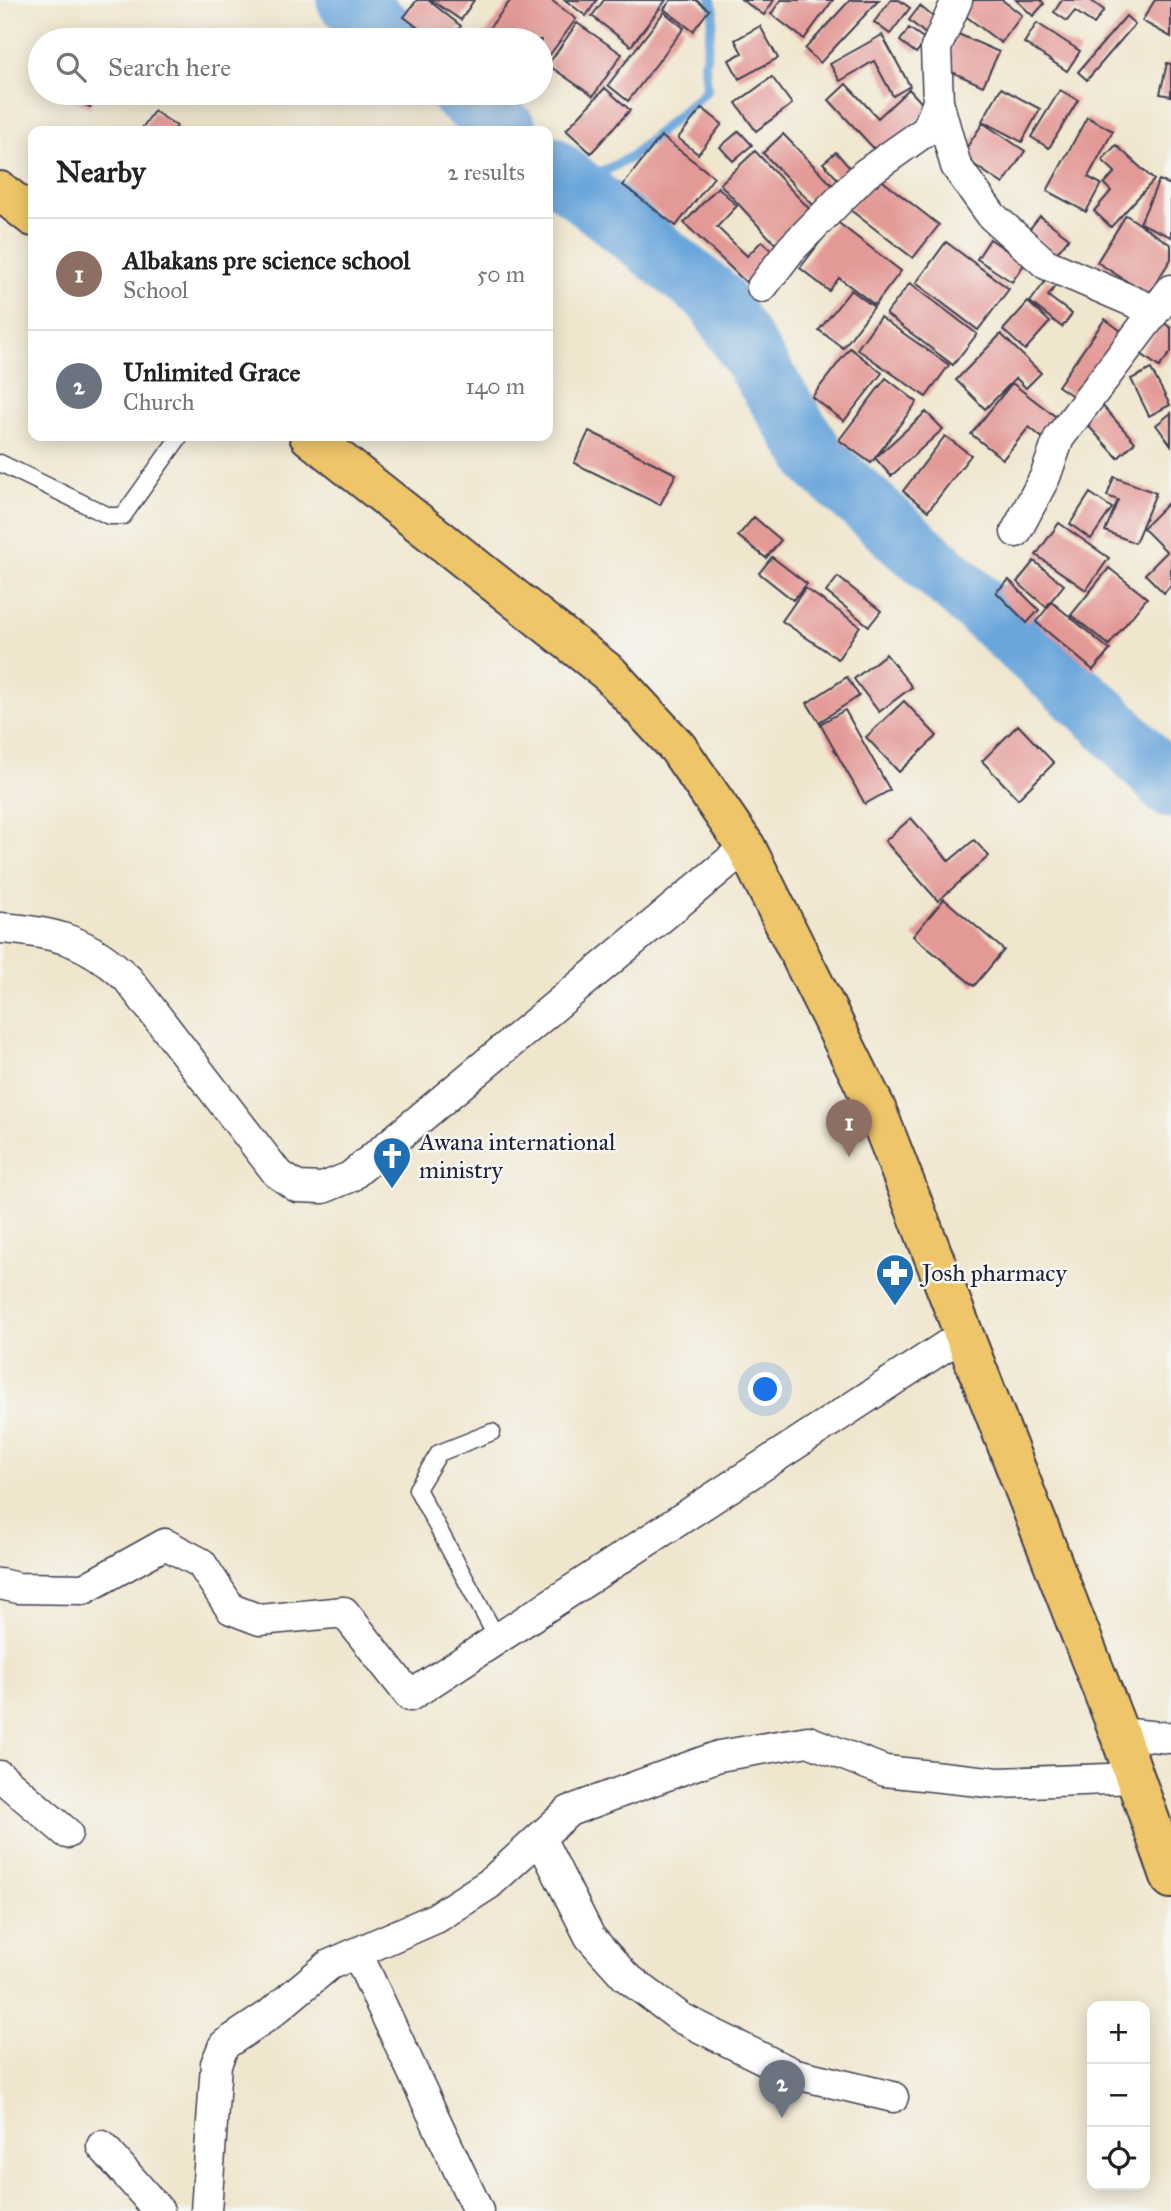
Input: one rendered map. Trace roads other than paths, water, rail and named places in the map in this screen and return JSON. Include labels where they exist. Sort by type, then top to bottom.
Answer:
[{"type":"main road","points":[[0,191],[28,213]]},
{"type":"main road","points":[[315,441],[610,674],[678,748],[746,847],[875,1106],[1119,1733],[1171,1879]]},
{"type":"street","points":[[957,0],[936,48],[939,102],[956,166],[992,216],[1046,264],[1163,301],[1059,438],[1045,477],[1016,532]]},
{"type":"street","points":[[762,287],[791,249],[865,174],[927,130],[939,102]]},
{"type":"street","points":[[0,928],[37,930],[70,939],[108,960],[128,979],[277,1173],[297,1187],[323,1188],[349,1177],[746,847]]},
{"type":"street","points":[[0,1584],[18,1588],[84,1589],[165,1544],[201,1563],[231,1609],[260,1620],[344,1612],[410,1696],[964,1334]]},
{"type":"street","points":[[1119,1733],[1171,1738]]},
{"type":"street","points":[[206,2211],[216,2064],[224,2045],[270,2015],[329,1965],[436,1918],[489,1884],[569,1811],[719,1756],[808,1741],[885,1772],[998,1783],[1135,1779]]},
{"type":"street","points":[[0,1776],[67,1833]]},
{"type":"street","points":[[540,1838],[590,1937],[625,1976],[681,2018],[792,2073],[893,2097]]},
{"type":"street","points":[[357,1953],[478,2211]]},
{"type":"street","points":[[102,2146],[159,2211]]},
{"type":"lane","points":[[0,463],[109,516],[123,516],[176,441]]},
{"type":"lane","points":[[492,1433],[439,1453],[417,1489],[498,1639]]},
{"type":"waterway","points":[[347,0],[382,28]]},
{"type":"waterway","points":[[574,187],[631,157],[707,90],[705,63],[714,11],[711,0]]},
{"type":"waterway","points":[[475,105],[501,126]]},
{"type":"waterway","points":[[553,169],[714,297],[819,462],[1108,721],[1171,788]]},
{"type":"place","name":"Albakans pre science school","points":[[849,1157]]},
{"type":"place","name":"Awana international ministry","points":[[392,1190]]},
{"type":"place","name":"Josh pharmacy","points":[[895,1307]]},
{"type":"place","name":"Unlimited Grace","points":[[782,2118]]}]
